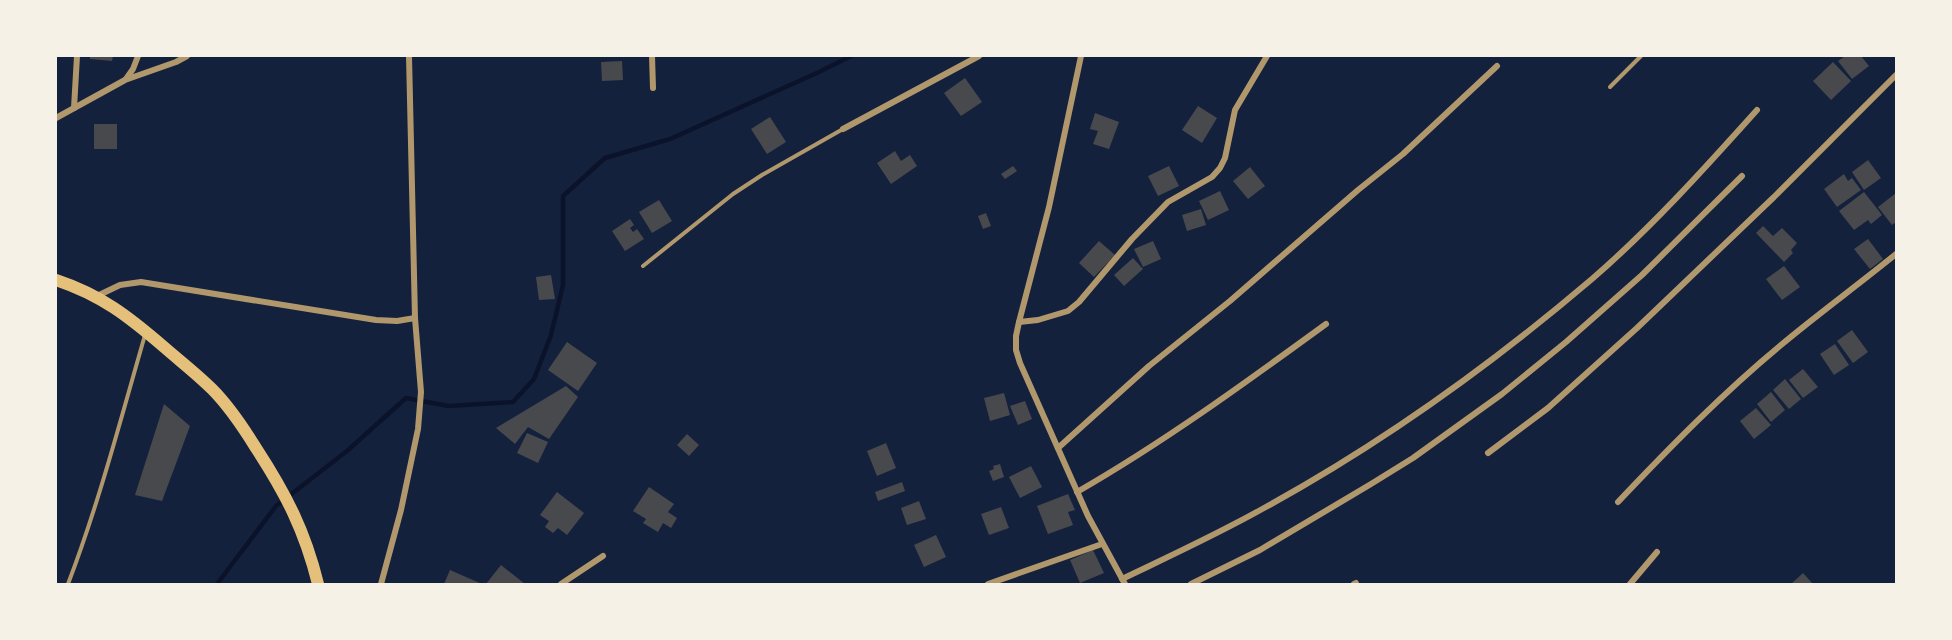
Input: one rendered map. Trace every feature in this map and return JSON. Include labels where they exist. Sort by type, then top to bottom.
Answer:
[{"type":"main road","points":[[56,279],[97,296],[146,332],[213,390],[243,427],[281,487],[306,540],[318,585]]},
{"type":"street","points":[[74,108],[77,56]]},
{"type":"street","points":[[125,80],[138,56]]},
{"type":"street","points":[[56,118],[125,80],[187,56]]},
{"type":"street","points":[[381,585],[404,499],[420,411],[421,392],[415,318],[409,56]]},
{"type":"street","points":[[652,56],[653,88]]},
{"type":"street","points":[[843,129],[979,56]]},
{"type":"street","points":[[1081,56],[1050,207],[1019,322],[1016,350],[1077,492],[1101,544],[1123,582],[1209,538],[1314,479],[1376,440],[1477,370],[1593,278],[1707,166],[1757,110]]},
{"type":"street","points":[[1019,322],[1038,320],[1068,311],[1079,302],[1132,239],[1168,202],[1212,177],[1225,158],[1235,110],[1267,56]]},
{"type":"street","points":[[1058,448],[1149,366],[1230,301],[1410,147],[1497,66]]},
{"type":"street","points":[[1488,453],[1548,408],[1637,328],[1774,197],[1896,75]]},
{"type":"street","points":[[1191,585],[1260,550],[1371,484],[1413,458],[1502,394],[1566,342],[1642,275],[1742,176]]},
{"type":"street","points":[[1618,502],[1660,457],[1748,374],[1896,254]]},
{"type":"street","points":[[97,296],[120,285],[141,282],[376,320],[397,321],[415,318]]},
{"type":"street","points":[[1077,492],[1116,470],[1202,414],[1326,324]]},
{"type":"street","points":[[988,585],[1101,544]]},
{"type":"street","points":[[1630,585],[1657,552]]},
{"type":"street","points":[[561,585],[603,556]]},
{"type":"lane","points":[[1610,87],[1641,56]]},
{"type":"lane","points":[[643,266],[733,194],[843,129]]},
{"type":"lane","points":[[68,585],[91,520],[146,332]]},
{"type":"building","points":[[90,56],[113,56],[112,61],[90,59]]},
{"type":"building","points":[[1845,56],[1861,56],[1869,66],[1852,79],[1838,61]]},
{"type":"building","points":[[622,61],[623,80],[602,81],[601,62]]},
{"type":"building","points":[[1833,62],[1851,81],[1831,100],[1813,81]]},
{"type":"building","points":[[965,78],[982,102],[961,116],[944,93]]},
{"type":"building","points":[[1198,106],[1217,118],[1202,143],[1182,130]]},
{"type":"building","points":[[1095,113],[1119,122],[1109,149],[1093,144],[1098,131],[1090,129]]},
{"type":"building","points":[[770,117],[786,142],[767,154],[751,129]]},
{"type":"building","points":[[94,124],[117,124],[117,149],[94,149]]},
{"type":"building","points":[[895,151],[901,161],[910,155],[917,166],[891,184],[877,163]]},
{"type":"building","points":[[1868,160],[1881,178],[1864,190],[1852,172]]},
{"type":"building","points":[[1013,166],[1017,171],[1005,179],[1001,174]]},
{"type":"building","points":[[1169,166],[1179,186],[1158,196],[1148,176]]},
{"type":"building","points":[[1250,167],[1265,186],[1248,199],[1233,181]]},
{"type":"building","points":[[1844,174],[1848,181],[1852,178],[1861,190],[1837,207],[1824,189]]},
{"type":"building","points":[[1220,191],[1229,210],[1208,220],[1199,201]]},
{"type":"building","points":[[1864,192],[1882,215],[1871,224],[1868,220],[1854,230],[1839,211]]},
{"type":"building","points":[[1896,193],[1896,222],[1892,225],[1878,207]]},
{"type":"building","points":[[659,200],[672,221],[652,233],[639,212]]},
{"type":"building","points":[[1201,209],[1206,225],[1187,231],[1182,215]]},
{"type":"building","points":[[986,213],[991,226],[983,229],[978,216]]},
{"type":"building","points":[[630,219],[634,225],[630,228],[633,232],[637,229],[644,239],[625,251],[612,231]]},
{"type":"building","points":[[1763,226],[1773,236],[1782,228],[1797,243],[1791,250],[1793,253],[1784,262],[1756,233]]},
{"type":"building","points":[[1868,239],[1883,259],[1870,269],[1854,249]]},
{"type":"building","points":[[1099,241],[1115,255],[1094,277],[1079,263]]},
{"type":"building","points":[[1153,241],[1161,259],[1143,267],[1134,249]]},
{"type":"building","points":[[1133,258],[1143,269],[1124,286],[1114,275]]},
{"type":"building","points":[[1784,266],[1800,287],[1782,300],[1766,279]]},
{"type":"building","points":[[551,275],[555,299],[539,300],[536,277]]},
{"type":"building","points":[[1852,330],[1868,352],[1853,363],[1837,341]]},
{"type":"building","points":[[567,342],[597,363],[578,391],[548,370]]},
{"type":"building","points":[[1835,344],[1849,365],[1834,375],[1820,354]]},
{"type":"building","points":[[1803,369],[1818,387],[1803,398],[1789,380]]},
{"type":"building","points":[[1785,379],[1801,399],[1789,409],[1773,390]]},
{"type":"building","points":[[566,386],[578,397],[549,439],[528,427],[515,444],[496,428]]},
{"type":"building","points":[[1771,392],[1785,410],[1771,422],[1757,404]]},
{"type":"building","points":[[1004,393],[1010,415],[990,421],[984,398]]},
{"type":"building","points":[[1025,401],[1032,419],[1018,425],[1010,406]]},
{"type":"building","points":[[164,404],[190,426],[162,501],[135,495]]},
{"type":"building","points":[[1756,408],[1771,425],[1754,439],[1740,421]]},
{"type":"building","points":[[527,433],[548,442],[538,463],[517,453]]},
{"type":"building","points":[[687,434],[699,445],[689,456],[677,445]]},
{"type":"building","points":[[886,443],[896,468],[877,476],[867,451]]},
{"type":"building","points":[[1000,464],[1004,477],[993,481],[989,471],[994,469],[993,466]]},
{"type":"building","points":[[1031,466],[1042,487],[1020,498],[1009,477]]},
{"type":"building","points":[[902,482],[905,491],[878,501],[875,492]]},
{"type":"building","points":[[649,487],[674,504],[668,512],[677,518],[671,528],[663,523],[658,532],[643,523],[646,519],[633,511]]},
{"type":"building","points":[[557,492],[584,513],[567,535],[558,528],[553,533],[545,527],[549,521],[540,515]]},
{"type":"building","points":[[1068,494],[1075,510],[1068,512],[1073,525],[1048,534],[1037,506]]},
{"type":"building","points":[[919,501],[926,519],[907,525],[901,508]]},
{"type":"building","points":[[1001,507],[1009,528],[989,535],[981,514]]},
{"type":"building","points":[[936,535],[946,557],[924,567],[914,545]]},
{"type":"building","points":[[1093,550],[1104,573],[1080,583],[1070,560]]},
{"type":"building","points":[[501,565],[525,584],[486,584]]},
{"type":"building","points":[[450,570],[482,584],[444,584]]},
{"type":"building","points":[[1803,573],[1813,584],[1791,584]]},
{"type":"waterway","points":[[217,584],[276,506],[347,451],[406,398],[448,406],[513,402],[534,379],[551,335],[563,285],[563,196],[605,158],[670,139],[851,56]]}]
